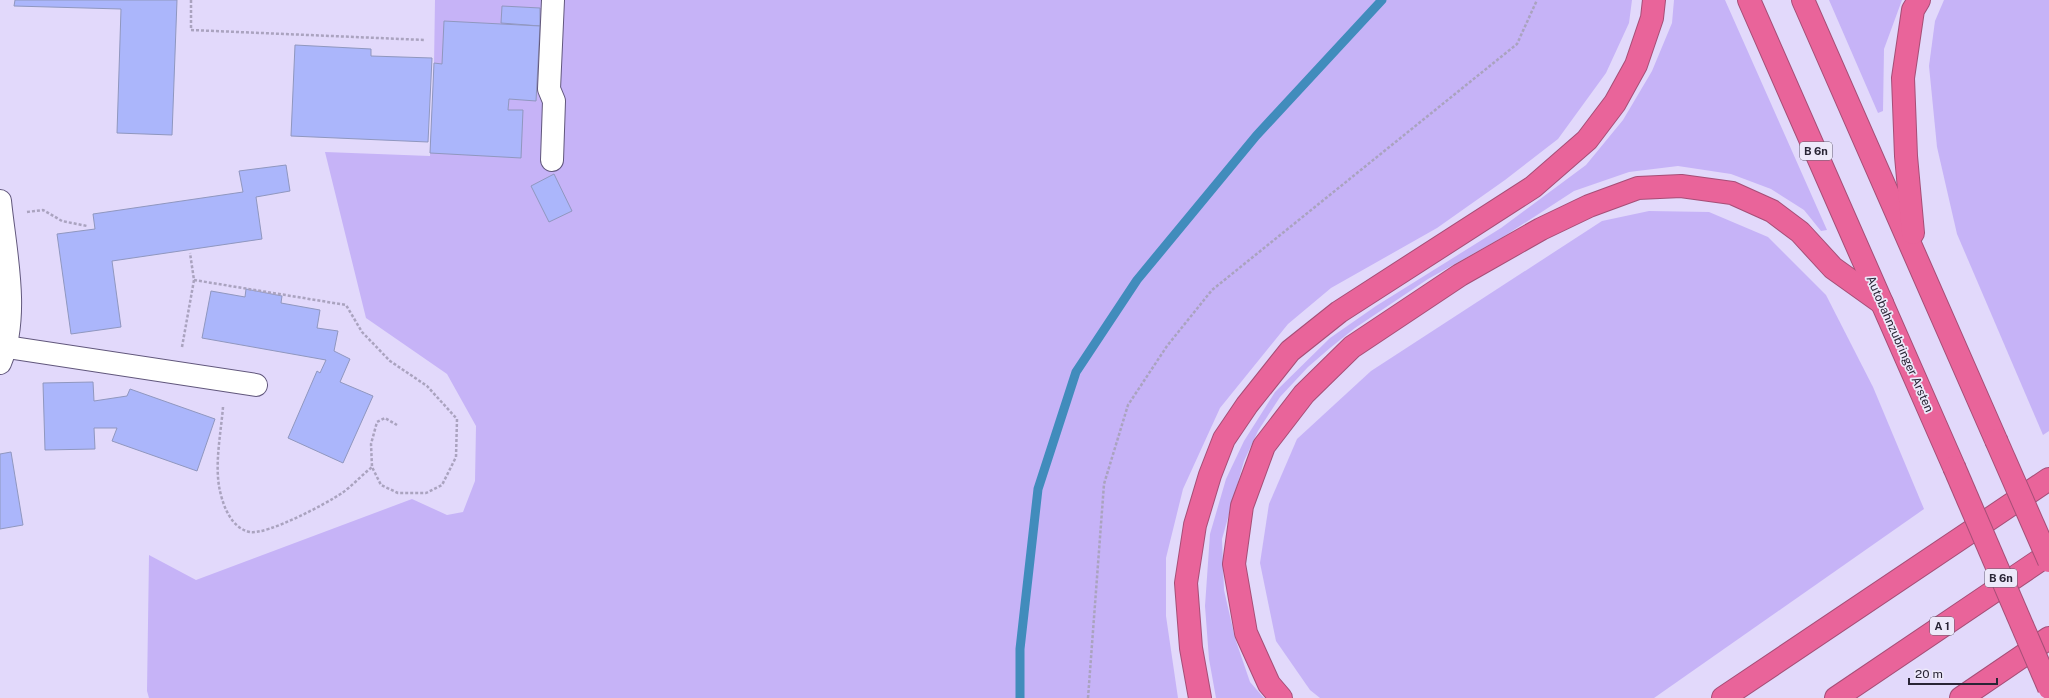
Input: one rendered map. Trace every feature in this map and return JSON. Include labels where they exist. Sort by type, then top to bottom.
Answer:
[{"type":"highway","points":[[1200,698],[1191,648],[1186,583],[1195,525],[1210,475],[1224,439],[1247,405],[1290,351],[1339,312],[1533,187],[1587,140],[1615,103],[1636,65],[1652,18],[1654,0]]},
{"type":"highway","name":"Autobahnzubringer Arsten","points":[[1749,0],[1954,467],[2049,688]]},
{"type":"highway","points":[[1803,0],[1915,252],[2049,561]]},
{"type":"highway","points":[[1915,252],[1906,156],[1903,78],[1913,10],[1919,0]]},
{"type":"highway","points":[[1281,698],[1269,684],[1246,633],[1234,564],[1242,506],[1264,446],[1304,394],[1352,347],[1454,279],[1541,229],[1589,206],[1638,188],[1681,186],[1732,193],[1772,211],[1800,232],[1833,268],[1882,303]]},
{"type":"highway","points":[[1723,698],[2049,478]]},
{"type":"highway","name":"A 1","points":[[1836,698],[2049,554]]},
{"type":"highway","points":[[1961,698],[2049,638]]},
{"type":"street","points":[[552,160],[554,101],[549,89],[553,0]]},
{"type":"street","points":[[1,207],[10,304],[3,355],[178,373],[256,386]]},
{"type":"path","points":[[191,0],[191,30],[425,40]]},
{"type":"path","points":[[1088,698],[1104,484],[1128,405],[1168,346],[1212,290],[1517,44],[1537,0]]},
{"type":"path","points":[[1,207],[43,210],[62,221],[87,226]]},
{"type":"path","points":[[178,373],[194,280],[190,252]]},
{"type":"path","points":[[194,280],[346,305],[362,332],[390,361],[428,386],[456,419],[456,457],[442,485],[426,493],[398,493],[381,484],[372,467],[371,444],[377,422],[385,418],[396,425]]},
{"type":"path","points":[[226,380],[219,458],[219,485],[224,506],[234,523],[248,532],[260,533],[281,525],[343,493],[372,467]]},
{"type":"shaded area","points":[[435,0],[1632,0],[1629,23],[1606,73],[1558,139],[1505,180],[1437,228],[1331,288],[1288,324],[1220,408],[1183,489],[1166,558],[1166,616],[1178,698],[149,698],[147,691],[149,555],[196,580],[412,499],[447,515],[463,512],[475,481],[476,426],[447,374],[366,318],[325,152],[430,156]]},
{"type":"shaded area","points":[[1674,0],[1725,0],[1827,230],[1821,231],[1804,210],[1771,189],[1731,174],[1678,166],[1629,172],[1574,191],[1503,237],[1428,279],[1355,328],[1308,367],[1280,397],[1258,431],[1244,461],[1222,539],[1224,590],[1235,638],[1250,682],[1264,698],[1216,698],[1209,659],[1205,606],[1210,534],[1226,479],[1244,441],[1275,392],[1330,338],[1376,306],[1501,228],[1586,165],[1623,120],[1652,71],[1672,23]]},
{"type":"shaded area","points":[[1829,0],[1902,0],[1884,49],[1883,111],[1878,113]]},
{"type":"shaded area","points":[[1944,0],[2049,0],[2049,431],[2043,435],[1957,234],[1937,147],[1929,66],[1935,21]]},
{"type":"shaded area","points":[[1649,211],[1709,212],[1768,237],[1826,295],[1873,387],[1924,509],[1654,698],[1320,698],[1310,690],[1276,641],[1260,563],[1269,504],[1297,439],[1371,371],[1602,221]]},
{"type":"building","points":[[15,0],[177,0],[172,135],[117,133],[121,9],[14,6]]},
{"type":"building","points":[[502,6],[540,8],[540,26],[501,23]]},
{"type":"building","points":[[444,21],[540,26],[536,101],[509,99],[508,110],[523,110],[521,158],[430,153],[434,63],[442,64]]},
{"type":"building","points":[[295,45],[371,49],[371,56],[432,58],[428,142],[291,136]]},
{"type":"building","points":[[286,165],[290,191],[256,197],[262,239],[112,261],[121,327],[71,334],[57,234],[95,229],[93,214],[243,192],[239,171]]},
{"type":"building","points":[[554,174],[572,211],[549,222],[531,186]]},
{"type":"building","points":[[246,289],[282,296],[281,303],[320,310],[317,328],[338,331],[334,351],[350,359],[340,382],[373,396],[343,463],[288,438],[317,371],[320,373],[326,360],[202,338],[211,291],[245,297]]},
{"type":"building","points":[[93,382],[94,401],[127,396],[130,389],[215,419],[197,471],[112,441],[117,428],[94,428],[95,449],[45,450],[43,383]]},
{"type":"building","points":[[11,452],[23,525],[0,529],[0,454]]},
{"type":"waterway","points":[[1020,698],[1020,649],[1038,489],[1076,372],[1137,280],[1256,136],[1382,0]]}]
